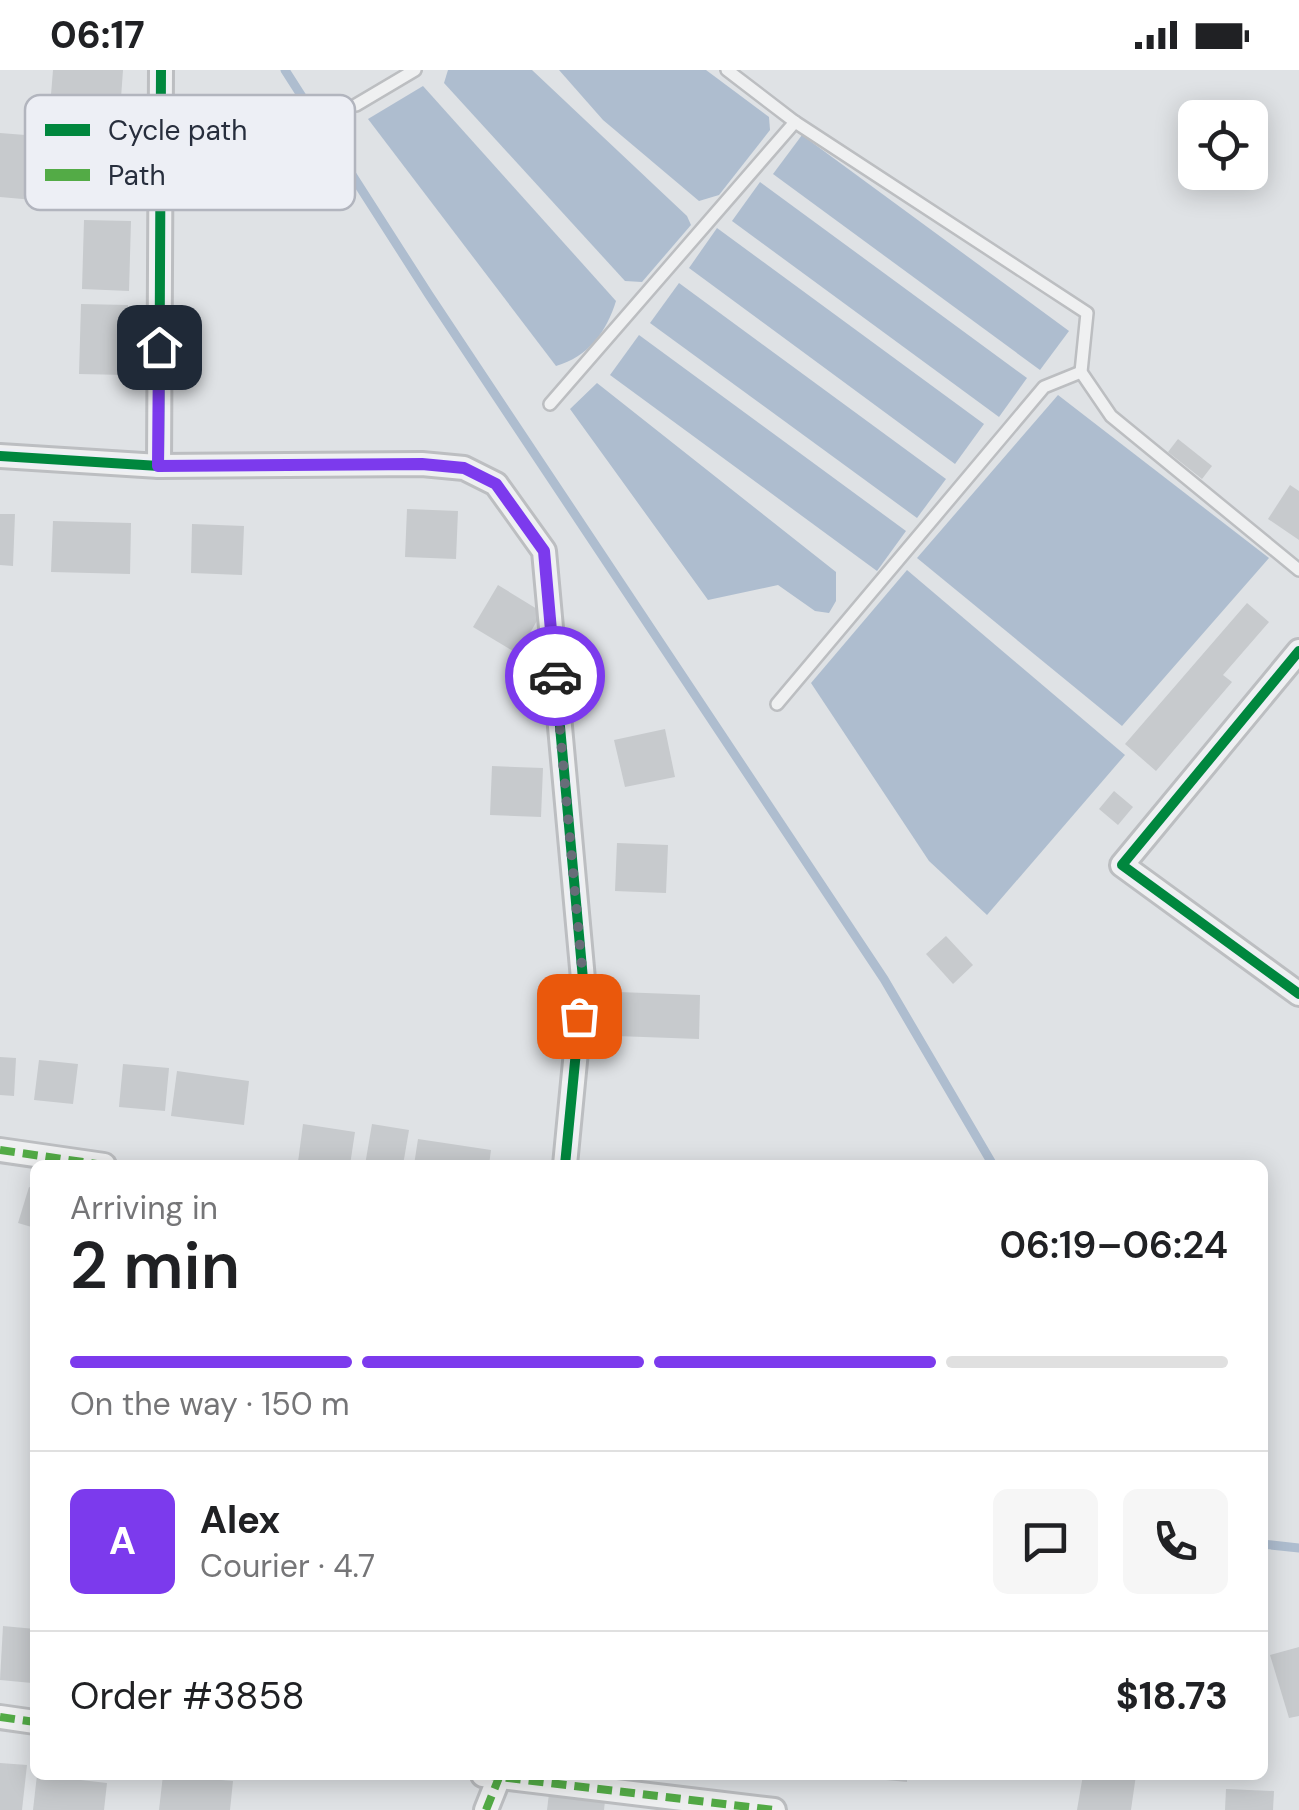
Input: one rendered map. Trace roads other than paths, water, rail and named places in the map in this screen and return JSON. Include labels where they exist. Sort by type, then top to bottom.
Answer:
[{"type":"street","points":[[161,70],[161,95]]},
{"type":"street","points":[[158,466],[160,210]]},
{"type":"street","points":[[0,456],[158,466],[422,464],[464,468],[496,484],[544,551],[583,979],[565,1160]]},
{"type":"street","points":[[1299,651],[1122,865],[1299,994]]},
{"type":"street","points":[[0,1150],[69,1160]]},
{"type":"street","points":[[0,1717],[30,1721]]},
{"type":"street","points":[[486,1810],[493,1780]]},
{"type":"street","points":[[527,1780],[774,1810]]},
{"type":"lane","points":[[356,105],[415,70]]},
{"type":"lane","points":[[726,70],[795,122],[1087,313],[1081,372],[1110,416],[1299,570]]},
{"type":"lane","points":[[550,404],[795,122]]},
{"type":"lane","points":[[777,704],[1044,387],[1081,372]]},
{"type":"water","points":[[448,70],[532,70],[687,216],[691,225],[642,282],[625,281],[444,83]]},
{"type":"water","points":[[559,70],[706,70],[769,117],[770,130],[719,195],[699,201],[603,120]]},
{"type":"water","points":[[423,86],[616,301],[601,332],[578,356],[556,366],[368,119]]},
{"type":"water","points":[[802,135],[1069,331],[1040,370],[773,174]]},
{"type":"water","points":[[760,182],[1027,378],[999,417],[732,221]]},
{"type":"water","points":[[717,228],[984,424],[955,464],[689,268]]},
{"type":"water","points":[[679,283],[946,479],[917,518],[650,323]]},
{"type":"water","points":[[639,335],[906,531],[877,571],[610,375]]},
{"type":"water","points":[[597,383],[836,572],[836,601],[829,613],[815,611],[778,585],[708,600],[570,409]]},
{"type":"water","points":[[1058,395],[1269,558],[1122,726],[917,558]]},
{"type":"water","points":[[907,570],[1125,755],[987,915],[929,861],[811,683]]},
{"type":"waterway","points":[[285,70],[301,95]]},
{"type":"waterway","points":[[355,179],[884,979],[990,1160]]},
{"type":"waterway","points":[[1268,1545],[1299,1548]]}]
